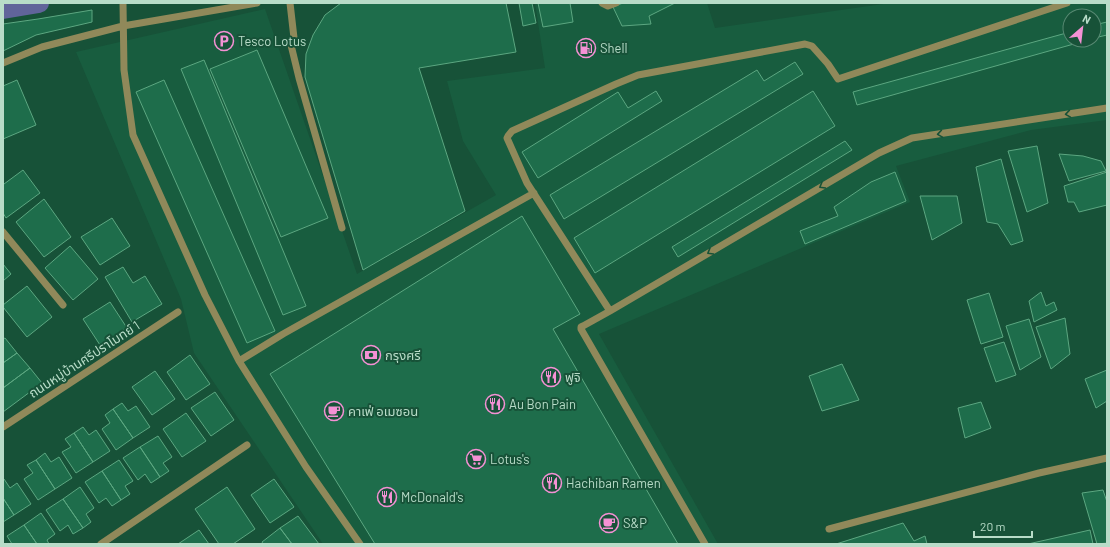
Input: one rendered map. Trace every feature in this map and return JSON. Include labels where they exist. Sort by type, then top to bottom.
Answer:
[{"type":"street","points":[[3,63],[42,47],[123,26],[257,3]]},
{"type":"street","points":[[290,3],[294,38],[291,45],[298,78],[342,228]]},
{"type":"street","points":[[602,3],[608,6],[616,3]]},
{"type":"street","points":[[610,311],[527,183],[507,138],[512,131],[638,75],[805,44],[812,46],[828,64],[838,79],[1067,3]]},
{"type":"street","points":[[123,4],[124,70],[133,135],[205,295],[239,361],[306,467],[360,544]]},
{"type":"street","points":[[705,544],[581,327],[880,152],[912,138],[1107,108]]},
{"type":"street","points":[[239,361],[283,334],[534,193]]},
{"type":"street","points":[[3,232],[63,305]]},
{"type":"street","name":"ถนนหมู่บ้านศรีปราโมทย์ 1","points":[[3,426],[178,312]]},
{"type":"street","points":[[101,544],[247,445]]},
{"type":"street","points":[[829,529],[1039,473],[1107,458]]},
{"type":"shaded area","points":[[535,3],[707,3],[715,28],[890,3],[1107,3],[1107,120],[1031,130],[896,166],[910,202],[599,334],[718,544],[323,544],[194,353],[181,299],[76,52],[265,9],[357,274],[496,195],[463,141],[447,81],[545,68]]},
{"type":"building","points":[[341,3],[506,3],[516,52],[419,68],[465,211],[363,270],[305,77],[306,54],[313,35],[325,15]]},
{"type":"building","points":[[519,3],[532,3],[536,23],[523,26]]},
{"type":"building","points":[[538,3],[570,3],[573,22],[543,27]]},
{"type":"building","points":[[623,3],[675,3],[649,16],[651,24],[622,26],[613,7]]},
{"type":"building","points":[[92,10],[92,22],[36,35],[3,51],[3,24]]},
{"type":"building","points":[[1107,22],[1107,35],[1102,36],[1102,23]]},
{"type":"building","points":[[1062,34],[1062,47],[857,105],[853,92]]},
{"type":"building","points":[[257,50],[328,218],[281,237],[210,69]]},
{"type":"building","points":[[204,60],[306,306],[283,315],[181,69]]},
{"type":"building","points":[[795,62],[803,74],[564,219],[550,195],[757,70],[764,81]]},
{"type":"building","points":[[17,80],[36,125],[3,139],[3,86]]},
{"type":"building","points":[[164,80],[275,331],[247,343],[136,92]]},
{"type":"building","points":[[656,91],[662,101],[538,178],[522,152],[618,92],[628,108]]},
{"type":"building","points":[[813,91],[835,126],[595,273],[574,238]]},
{"type":"building","points":[[845,141],[852,150],[678,257],[672,247]]},
{"type":"building","points":[[1037,146],[1048,203],[1027,212],[1008,151]]},
{"type":"building","points":[[1059,154],[1083,156],[1101,161],[1106,171],[1069,181]]},
{"type":"building","points":[[1001,159],[1023,241],[1011,245],[998,224],[987,222],[976,167]]},
{"type":"building","points":[[23,170],[40,193],[6,218],[3,213],[3,183],[4,184]]},
{"type":"building","points":[[895,172],[906,201],[805,244],[800,231],[838,216],[834,207],[871,182]]},
{"type":"building","points":[[1107,172],[1107,205],[1079,212],[1074,202],[1068,202],[1064,186]]},
{"type":"building","points":[[920,196],[957,196],[962,223],[932,240]]},
{"type":"building","points":[[44,199],[71,237],[44,257],[16,222]]},
{"type":"building","name":"Lotus's","points":[[522,216],[580,314],[553,329],[678,544],[375,544],[270,374]]},
{"type":"building","points":[[112,218],[130,246],[100,265],[81,237]]},
{"type":"building","points":[[70,246],[98,279],[73,300],[45,268]]},
{"type":"building","points":[[3,264],[11,274],[3,281]]},
{"type":"building","points":[[123,267],[133,283],[145,276],[162,304],[132,322],[105,277]]},
{"type":"building","points":[[27,286],[52,317],[27,337],[3,305]]},
{"type":"building","points":[[1041,292],[1046,306],[1054,302],[1057,310],[1034,322],[1029,301]]},
{"type":"building","points":[[989,293],[1003,337],[981,344],[967,300]]},
{"type":"building","points":[[110,302],[127,328],[100,345],[83,319]]},
{"type":"building","points":[[1065,318],[1070,354],[1051,369],[1036,327]]},
{"type":"building","points":[[1029,319],[1041,357],[1020,370],[1006,326]]},
{"type":"building","points":[[5,338],[17,353],[3,363],[3,339]]},
{"type":"building","points":[[1004,342],[1016,375],[996,382],[984,348]]},
{"type":"building","points":[[17,353],[30,368],[3,388],[3,363]]},
{"type":"building","points":[[190,355],[210,384],[186,400],[167,372]]},
{"type":"building","points":[[842,364],[859,400],[822,411],[809,376]]},
{"type":"building","points":[[30,368],[42,383],[3,412],[3,388]]},
{"type":"building","points":[[1107,370],[1107,401],[1096,408],[1085,379]]},
{"type":"building","points":[[155,371],[175,399],[152,415],[132,387]]},
{"type":"building","points":[[215,392],[234,420],[211,436],[191,408]]},
{"type":"building","points":[[981,402],[991,428],[965,438],[958,408]]},
{"type":"building","points":[[122,403],[128,411],[136,406],[150,427],[133,438],[113,409]]},
{"type":"building","points":[[113,409],[133,438],[116,450],[102,429],[110,423],[105,415]]},
{"type":"building","points":[[186,413],[206,441],[182,457],[163,429]]},
{"type":"building","points":[[83,427],[89,435],[96,430],[110,451],[93,462],[74,433]]},
{"type":"building","points":[[74,433],[93,462],[76,473],[62,452],[71,447],[65,439]]},
{"type":"building","points":[[158,436],[172,457],[163,463],[169,471],[160,477],[140,447]]},
{"type":"building","points":[[140,447],[160,477],[151,483],[145,474],[138,480],[123,458]]},
{"type":"building","points":[[45,453],[51,462],[59,457],[72,478],[55,489],[36,460]]},
{"type":"building","points":[[36,460],[55,489],[38,500],[24,479],[33,473],[27,465]]},
{"type":"building","points":[[119,460],[133,481],[125,486],[130,494],[121,500],[102,471]]},
{"type":"building","points":[[102,471],[121,500],[112,506],[106,498],[99,503],[85,482]]},
{"type":"building","points":[[4,479],[10,488],[17,483],[31,504],[14,515],[3,498]]},
{"type":"building","points":[[274,479],[294,507],[270,523],[251,495]]},
{"type":"building","points":[[80,487],[94,508],[86,514],[91,522],[83,528],[63,499]]},
{"type":"building","points":[[227,487],[255,529],[233,544],[219,544],[195,509]]},
{"type":"building","points":[[1103,490],[1107,502],[1107,543],[1097,544],[1082,493]]},
{"type":"building","points":[[3,498],[14,515],[3,522]]},
{"type":"building","points":[[63,499],[83,528],[73,534],[68,525],[60,531],[46,510]]},
{"type":"building","points":[[41,513],[55,534],[47,540],[49,544],[37,544],[24,525]]},
{"type":"building","points":[[298,516],[319,544],[292,544],[280,528]]},
{"type":"building","points":[[903,523],[914,541],[925,536],[927,544],[836,544]]},
{"type":"building","points":[[24,525],[37,544],[12,544],[7,536]]},
{"type":"building","points":[[280,528],[292,544],[263,544],[262,542]]},
{"type":"building","points":[[199,530],[209,544],[178,544]]},
{"type":"building","points":[[1090,530],[1093,544],[1028,544]]},
{"type":"waterway","points":[[3,9],[39,3]]},
{"type":"place","name":"Tesco Lotus","points":[[224,41]]},
{"type":"place","name":"Shell","points":[[586,48]]},
{"type":"place","name":"กรุงศรี","points":[[371,355]]},
{"type":"place","name":"ฟูจิ","points":[[551,377]]},
{"type":"place","name":"Au Bon Pain","points":[[495,404]]},
{"type":"place","name":"คาเฟ่ อเมซอน","points":[[334,411]]},
{"type":"place","name":"Lotus's","points":[[476,459]]},
{"type":"place","name":"Hachiban Ramen","points":[[552,483]]},
{"type":"place","name":"McDonald's","points":[[387,497]]},
{"type":"place","name":"S&P","points":[[609,523]]}]
